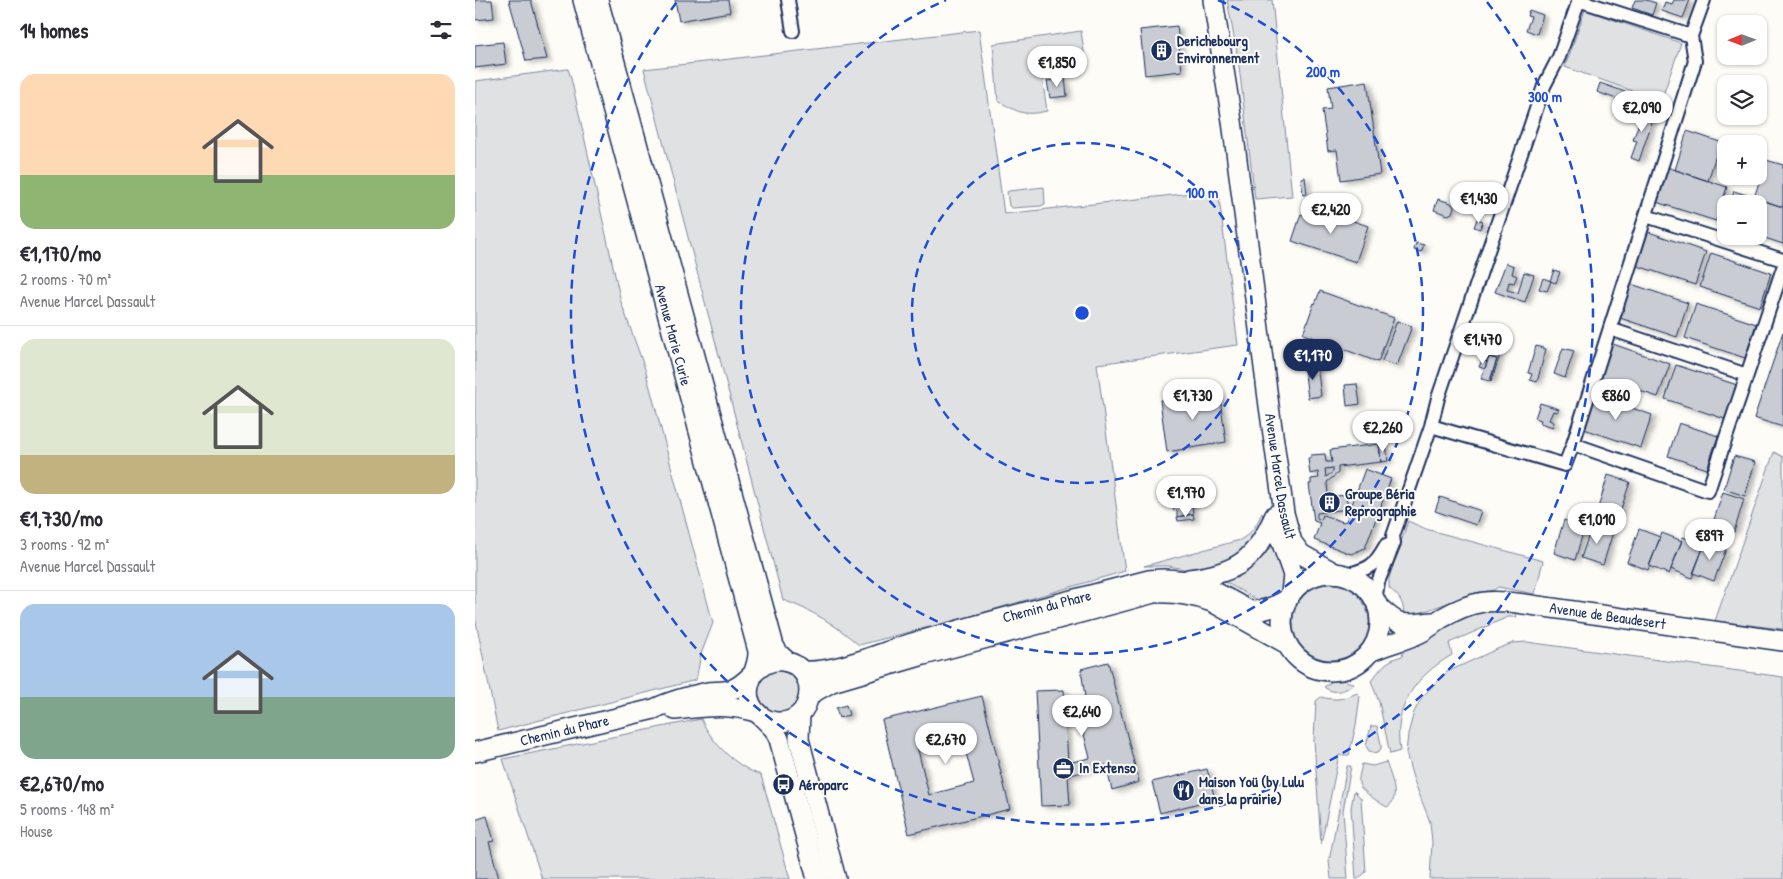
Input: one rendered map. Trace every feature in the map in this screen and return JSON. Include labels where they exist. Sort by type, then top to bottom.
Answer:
[{"type":"main road","name":"Avenue Marie Curie","points":[[583,0],[758,651],[759,660],[756,671]]},
{"type":"main road","name":"Avenue Marie Curie","points":[[598,0],[774,646],[779,654],[795,666]]},
{"type":"main road","name":"Avenue Marcel Dassault","points":[[1203,0],[1227,121],[1284,513],[1292,542],[1301,554],[1340,574]]},
{"type":"main road","name":"Avenue Marcel Dassault","points":[[1213,0],[1275,515],[1282,545],[1293,575],[1289,596]]},
{"type":"main road","points":[[1183,580],[1216,575],[1240,564],[1253,554],[1269,529],[1275,515]]},
{"type":"main road","points":[[1340,574],[1363,585],[1376,603],[1393,620],[1400,624],[1436,622],[1427,630],[1401,642],[1390,643],[1370,652],[1358,663],[1338,671],[1321,670],[1303,663],[1295,656],[1287,644],[1282,622],[1283,610],[1289,596],[1303,582],[1318,575],[1340,574]]},
{"type":"main road","name":"Chemin du Phare","points":[[795,666],[813,672],[829,669],[915,642],[1149,580],[1166,578],[1201,584],[1248,610],[1256,612],[1269,609],[1289,596]]},
{"type":"main road","name":"Chemin du Phare","points":[[809,695],[832,682],[1154,593],[1170,592],[1199,597],[1212,602],[1287,644]]},
{"type":"main road","name":"Avenue de Beaudesert","points":[[1436,622],[1473,604],[1504,601],[1783,641]]},
{"type":"main road","points":[[1370,652],[1376,641],[1379,629],[1376,603]]},
{"type":"main road","points":[[760,715],[771,722],[787,721],[800,714],[806,705],[809,695],[809,684],[795,666],[774,661],[761,666],[750,680],[748,691],[750,702],[760,715],[774,729],[779,739],[817,879]]},
{"type":"main road","name":"Chemin du Phare","points":[[475,752],[654,708],[671,700],[734,689],[756,671]]},
{"type":"main road","name":"Chemin du Phare","points":[[654,708],[674,710],[723,705],[760,715]]},
{"type":"main road","points":[[800,714],[799,739],[836,879]]},
{"type":"street","points":[[788,0],[793,31]]},
{"type":"street","points":[[1340,574],[1365,569],[1374,564],[1393,536],[1544,86],[1559,57],[1578,0],[1691,36]]},
{"type":"street","points":[[1431,426],[1565,465],[1695,62],[1691,36],[1704,0]]},
{"type":"street","points":[[1646,216],[1783,260]]},
{"type":"street","points":[[1573,444],[1708,491],[1783,268]]},
{"type":"street","points":[[1609,330],[1747,375]]},
{"type":"street","points":[[1376,603],[1378,582],[1394,542],[1393,536]]},
{"type":"shaded area","points":[[1227,0],[1272,0],[1292,196],[1255,199],[1238,58]]},
{"type":"shaded area","points":[[1585,10],[1681,43],[1661,101],[1565,67]]},
{"type":"shaded area","points":[[979,30],[1004,214],[1218,190],[1238,345],[1097,364],[1125,571],[968,617],[859,645],[841,630],[823,619],[783,600],[644,69]]},
{"type":"shaded area","points":[[1081,31],[1086,65],[1041,70],[1047,111],[1022,112],[998,101],[993,44]]},
{"type":"shaded area","points":[[568,69],[621,302],[645,369],[713,623],[701,654],[696,680],[498,731],[475,617],[475,81]]},
{"type":"shaded area","points":[[1044,187],[1045,204],[1041,206],[1012,208],[1009,206],[1007,192]]},
{"type":"shaded area","points":[[1774,452],[1783,457],[1783,629],[1715,621]]},
{"type":"shaded area","points":[[1262,512],[1265,530],[1249,554],[1202,573],[1169,566],[1144,566],[1240,540],[1254,528]]},
{"type":"shaded area","points":[[1408,521],[1426,529],[1543,561],[1535,594],[1498,587],[1494,590],[1475,593],[1417,614],[1410,616],[1404,614],[1400,599],[1389,588],[1389,578]]},
{"type":"shaded area","points":[[1271,540],[1284,575],[1282,589],[1278,596],[1261,600],[1256,599],[1223,581],[1221,584],[1212,580]]},
{"type":"shaded area","points":[[1331,584],[1346,587],[1358,595],[1366,607],[1369,622],[1366,637],[1358,649],[1346,657],[1331,660],[1316,657],[1304,649],[1296,637],[1293,622],[1296,607],[1304,595],[1316,587]]},
{"type":"shaded area","points":[[1512,607],[1517,617],[1508,617],[1449,643],[1452,655],[1427,673],[1409,695],[1403,707],[1400,721],[1400,751],[1390,754],[1379,702],[1371,681],[1387,663],[1402,656],[1405,645],[1471,612]]},
{"type":"shaded area","points":[[1527,642],[1783,677],[1783,879],[1430,879],[1432,842],[1430,822],[1413,778],[1406,753],[1408,734],[1414,712],[1422,697],[1447,672],[1513,643]]},
{"type":"shaded area","points":[[782,671],[790,674],[796,680],[799,692],[796,704],[790,710],[774,713],[766,710],[760,704],[757,688],[760,680],[766,674]]},
{"type":"shaded area","points":[[1334,680],[1344,680],[1354,684],[1347,689],[1339,691],[1332,691],[1324,687]]},
{"type":"shaded area","points":[[1357,693],[1360,696],[1349,755],[1339,755],[1321,844],[1314,740],[1316,701],[1321,697],[1339,699]]},
{"type":"shaded area","points":[[701,719],[711,737],[726,753],[743,766],[761,775],[790,879],[542,879],[503,759]]},
{"type":"shaded area","points":[[1371,726],[1377,726],[1381,744],[1381,749],[1376,753],[1369,751],[1366,746]]},
{"type":"shaded area","points":[[1386,762],[1394,786],[1394,798],[1387,807],[1367,794],[1359,784],[1362,764],[1373,766]]},
{"type":"shaded area","points":[[1347,766],[1351,766],[1343,811],[1348,879],[1331,879],[1329,861]]},
{"type":"shaded area","points":[[1354,791],[1361,798],[1366,872],[1358,879],[1356,879],[1351,808]]},
{"type":"building","points":[[475,0],[492,0],[494,18],[475,20]]},
{"type":"building","points":[[509,0],[531,0],[547,59],[526,61]]},
{"type":"building","points":[[675,0],[728,0],[730,12],[679,21]]},
{"type":"building","points":[[1635,0],[1646,0],[1656,3],[1652,15],[1632,8]]},
{"type":"building","points":[[1674,0],[1690,0],[1683,18],[1662,11],[1665,2],[1672,4]]},
{"type":"building","points":[[1529,10],[1543,15],[1537,34],[1526,30],[1531,17],[1527,16]]},
{"type":"building","name":"Derichebourg Environnement","points":[[1177,26],[1182,71],[1145,75],[1140,30]]},
{"type":"building","points":[[503,42],[506,64],[475,68],[475,45]]},
{"type":"building","points":[[1065,78],[1067,96],[1050,98],[1047,81]]},
{"type":"building","points":[[1367,81],[1380,174],[1341,180],[1337,150],[1328,151],[1322,110],[1331,109],[1328,87]]},
{"type":"building","points":[[1600,83],[1659,104],[1655,113],[1597,92]]},
{"type":"building","points":[[1644,109],[1655,113],[1639,161],[1631,158],[1637,141],[1633,140]]},
{"type":"building","points":[[1687,131],[1717,141],[1717,152],[1708,181],[1675,170]]},
{"type":"building","points":[[1767,160],[1783,165],[1783,207],[1767,202],[1767,195],[1755,195],[1758,185],[1767,185]]},
{"type":"building","points":[[1667,167],[1727,187],[1724,195],[1717,195],[1716,221],[1656,202]]},
{"type":"building","points":[[1305,177],[1307,194],[1303,195],[1301,178]]},
{"type":"building","points":[[1734,191],[1746,195],[1733,195]]},
{"type":"building","points":[[1438,199],[1451,203],[1454,207],[1452,213],[1448,215],[1434,210]]},
{"type":"building","points":[[1767,202],[1783,207],[1783,244],[1767,239]]},
{"type":"building","points":[[1324,211],[1368,226],[1356,262],[1292,241],[1301,214],[1321,220]]},
{"type":"building","points":[[1477,219],[1483,221],[1480,229],[1474,227]]},
{"type":"building","points":[[1646,231],[1706,252],[1695,285],[1635,265]]},
{"type":"building","points":[[1416,243],[1424,245],[1421,252],[1414,250]]},
{"type":"building","points":[[1711,253],[1771,273],[1760,307],[1700,287]]},
{"type":"building","points":[[1506,263],[1514,266],[1512,274],[1517,276],[1514,283],[1509,282],[1507,290],[1518,293],[1524,272],[1534,275],[1525,302],[1495,292]]},
{"type":"building","points":[[1554,270],[1560,272],[1556,283],[1550,281]]},
{"type":"building","points":[[1543,278],[1551,281],[1547,291],[1539,289]]},
{"type":"building","points":[[1628,283],[1688,303],[1677,337],[1617,317]]},
{"type":"building","points":[[1320,291],[1394,318],[1378,362],[1303,334]]},
{"type":"building","points":[[1696,304],[1756,324],[1745,358],[1685,338]]},
{"type":"building","points":[[1397,321],[1412,326],[1397,366],[1382,361]]},
{"type":"building","points":[[1783,332],[1783,427],[1754,418]]},
{"type":"building","points":[[1610,343],[1670,364],[1658,397],[1598,377]]},
{"type":"building","points":[[1536,346],[1546,349],[1537,382],[1530,380],[1532,374],[1528,373]]},
{"type":"building","points":[[1563,348],[1574,351],[1565,378],[1554,374]]},
{"type":"building","points":[[1485,349],[1500,355],[1491,382],[1497,359],[1489,357],[1487,362],[1482,360]]},
{"type":"building","points":[[1489,357],[1497,359],[1490,381],[1481,379]]},
{"type":"building","points":[[1482,360],[1487,362],[1485,369],[1479,367]]},
{"type":"building","points":[[1317,365],[1321,396],[1308,398],[1304,367]]},
{"type":"building","points":[[1676,365],[1737,385],[1725,419],[1665,399]]},
{"type":"building","points":[[1357,384],[1360,404],[1347,406],[1345,385]]},
{"type":"building","points":[[1219,391],[1226,442],[1167,452],[1160,400]]},
{"type":"building","points":[[1592,394],[1652,415],[1641,448],[1581,428]]},
{"type":"building","points":[[1540,403],[1559,409],[1557,412],[1553,411],[1549,420],[1554,422],[1553,427],[1540,423],[1541,420],[1535,418]]},
{"type":"building","points":[[1679,423],[1718,436],[1707,469],[1668,456]]},
{"type":"building","points":[[1386,443],[1388,461],[1381,462],[1379,444]]},
{"type":"building","name":"Groupe Béria Reprographie","points":[[1379,444],[1381,462],[1338,467],[1338,473],[1327,482],[1328,497],[1346,495],[1348,509],[1317,513],[1317,518],[1321,520],[1323,515],[1343,522],[1346,521],[1365,469],[1391,479],[1365,548],[1351,554],[1314,540],[1320,523],[1314,521],[1309,484],[1311,484],[1311,479],[1319,478],[1318,472],[1310,474],[1308,458],[1311,458],[1311,455],[1325,454],[1326,462],[1332,462],[1330,450]],"holes":[[[1333,468],[1333,472],[1326,477],[1325,469]]]},
{"type":"building","points":[[1734,456],[1755,462],[1745,496],[1724,489]]},
{"type":"building","points":[[1608,475],[1630,482],[1619,515],[1598,508]]},
{"type":"building","points":[[1190,489],[1193,514],[1177,517],[1177,510],[1174,511],[1173,506],[1176,505],[1174,491]]},
{"type":"building","points":[[1723,492],[1744,499],[1734,532],[1712,526]]},
{"type":"building","points":[[1440,497],[1481,511],[1476,525],[1435,511]]},
{"type":"building","points":[[1193,514],[1194,519],[1178,521],[1177,517]]},
{"type":"building","points":[[1564,520],[1585,526],[1575,560],[1554,553]]},
{"type":"building","points":[[1592,525],[1613,532],[1603,565],[1581,558]]},
{"type":"building","points":[[1639,529],[1660,537],[1648,570],[1627,562]]},
{"type":"building","points":[[1662,533],[1682,541],[1669,574],[1649,566]]},
{"type":"building","points":[[1683,537],[1704,545],[1692,578],[1671,569]]},
{"type":"building","points":[[1706,541],[1726,549],[1714,581],[1693,573]]},
{"type":"building","points":[[1108,662],[1139,782],[1112,790],[1106,765],[1068,776],[1070,805],[1041,806],[1035,691],[1064,690],[1065,702],[1085,697],[1081,669]],"holes":[[[1077,707],[1090,758],[1068,763],[1065,711]]]},
{"type":"building","points":[[982,696],[1010,809],[909,834],[882,720]],"holes":[[[961,734],[974,783],[929,795],[917,746]]]},
{"type":"building","points":[[846,705],[849,715],[839,718],[836,708]]},
{"type":"building","name":"Maison Yoü (by Lulu dans la prairie)","points":[[1207,769],[1215,799],[1160,813],[1152,782]]},
{"type":"building","points":[[487,816],[494,841],[489,842],[499,879],[475,879],[475,820]]},
{"type":"place","name":"Derichebourg Environnement","points":[[1161,50]]},
{"type":"place","name":"Groupe Béria Reprographie","points":[[1329,503]]},
{"type":"place","name":"In Extenso","points":[[1063,768]]},
{"type":"place","name":"Aéroparc","points":[[783,785]]},
{"type":"place","name":"Maison Yoü (by Lulu dans la prairie)","points":[[1183,791]]}]
